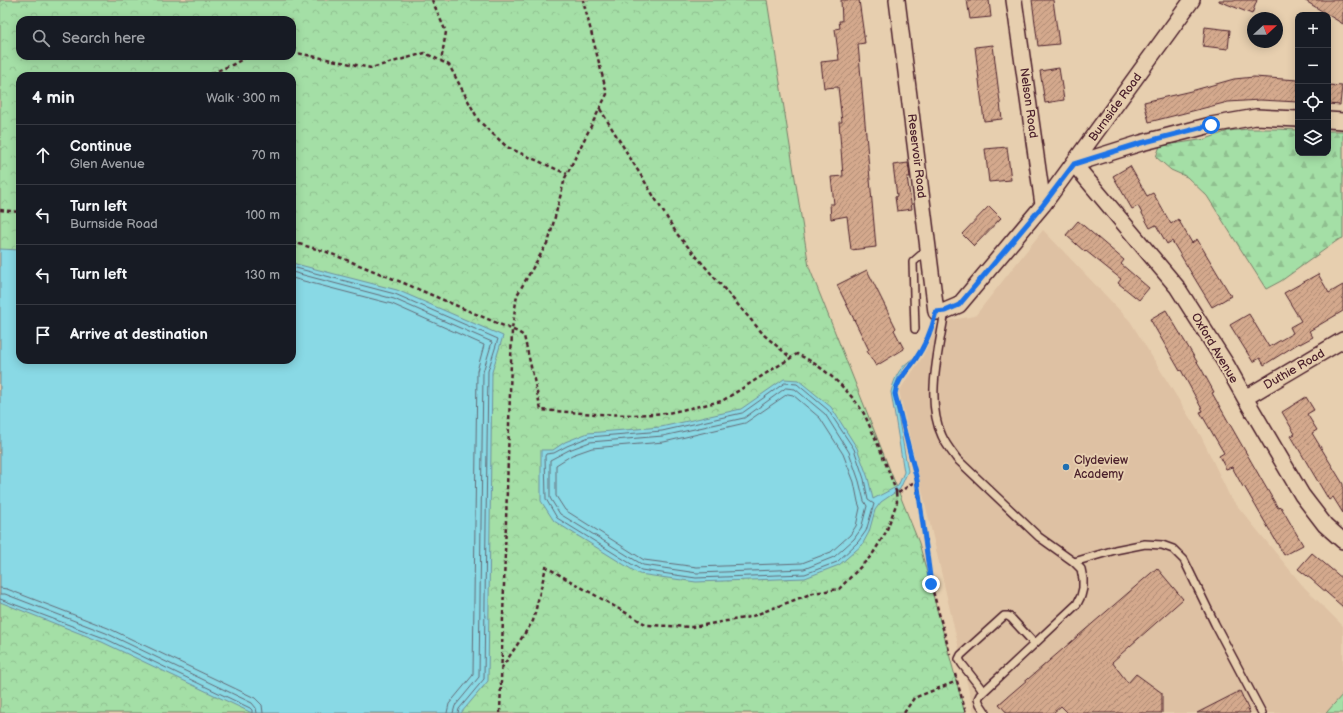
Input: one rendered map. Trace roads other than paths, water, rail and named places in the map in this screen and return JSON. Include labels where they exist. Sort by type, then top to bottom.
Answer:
[{"type":"street","name":"Reservoir Road","points":[[897,0],[928,249],[941,312]]},
{"type":"street","name":"Nelson Road","points":[[1014,0],[1043,205]]},
{"type":"street","name":"Burnside Road","points":[[941,312],[959,305],[1043,205],[1192,0]]},
{"type":"street","points":[[1074,164],[1141,143],[1211,125],[1256,117],[1295,119]]},
{"type":"street","points":[[1331,120],[1343,120]]},
{"type":"street","name":"Oxford Avenue","points":[[1074,164],[1178,287],[1226,364],[1302,494],[1325,525],[1343,541]]},
{"type":"street","name":"Duthie Road","points":[[1245,398],[1343,340]]},
{"type":"lane","points":[[915,328],[913,262],[928,249]]},
{"type":"lane","points":[[941,312],[934,389],[935,413],[937,424],[942,436],[948,447],[958,459],[1039,537],[1074,562],[1081,570],[1083,579],[1081,596],[1077,604],[983,691],[978,699],[986,713]]},
{"type":"lane","points":[[1074,562],[1144,544],[1162,545],[1174,549],[1184,560],[1215,624],[1262,713]]},
{"type":"lane","points":[[983,691],[962,664],[959,659],[961,655],[1004,616],[1008,616],[1034,643]]},
{"type":"water","points":[[0,249],[16,250],[16,364],[296,364],[296,264],[397,290],[503,336],[492,372],[488,681],[461,713],[252,713],[102,642],[0,602]]},
{"type":"water","points":[[914,358],[900,374],[894,393],[908,471],[900,489],[881,502],[875,510],[869,532],[862,545],[839,565],[805,578],[696,582],[639,574],[554,521],[541,501],[541,450],[553,450],[565,442],[588,433],[661,427],[741,409],[784,379],[798,380],[831,407],[857,448],[868,478],[873,499],[898,486],[904,472],[891,392],[894,381],[899,372],[905,364]]},
{"type":"place","name":"Clydeview Academy","points":[[1066,467]]}]
